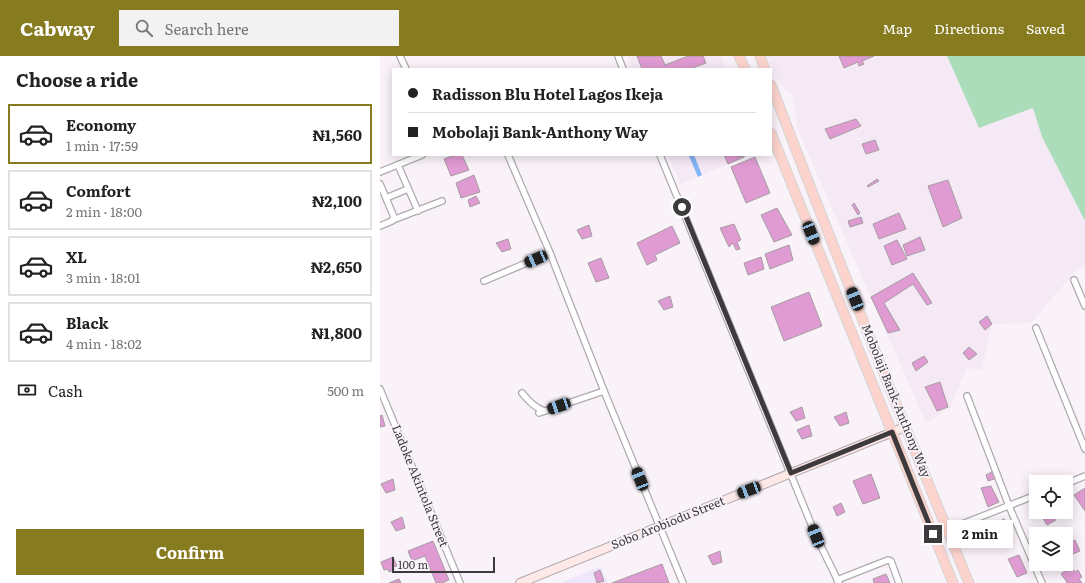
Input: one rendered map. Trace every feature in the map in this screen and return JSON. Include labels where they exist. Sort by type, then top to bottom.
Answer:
[{"type":"main road","points":[[759,68],[760,56]]},
{"type":"main road","points":[[760,56],[765,68]]},
{"type":"main road","name":"Mobolaji Bank-Anthony Way","points":[[772,89],[905,427],[969,583]]},
{"type":"main road","name":"Mobolaji Bank-Anthony Way","points":[[772,135],[953,583]]},
{"type":"street","points":[[400,56],[406,68]]},
{"type":"street","points":[[618,56],[624,68]]},
{"type":"street","points":[[380,172],[420,156]]},
{"type":"street","points":[[508,156],[550,253],[682,583]]},
{"type":"street","points":[[660,156],[816,536],[838,581],[888,560],[891,561],[899,583]]},
{"type":"street","points":[[398,165],[418,211]]},
{"type":"street","points":[[380,184],[394,217],[393,220]]},
{"type":"street","points":[[386,198],[408,189]]},
{"type":"street","points":[[380,226],[442,201]]},
{"type":"street","points":[[484,281],[550,253]]},
{"type":"street","points":[[1074,280],[1085,306]]},
{"type":"street","points":[[1036,328],[1085,449]]},
{"type":"street","name":"Ladoke Akintola Street","points":[[380,389],[460,583]]},
{"type":"street","points":[[522,393],[541,412],[604,391]]},
{"type":"street","points":[[966,396],[1009,506],[1042,583]]},
{"type":"street","name":"Sobo Arobiodu Street","points":[[520,583],[905,427]]},
{"type":"street","points":[[1073,481],[1085,476]]},
{"type":"street","points":[[947,530],[1029,498]]},
{"type":"shaded area","points":[[627,56],[721,56],[727,68],[632,68]]},
{"type":"shaded area","points":[[767,56],[947,56],[979,128],[1033,108],[1042,137],[1085,221],[1085,267],[1075,272],[1031,323],[992,324],[982,370],[967,368],[950,408],[926,423],[799,133],[792,96],[784,89]]},
{"type":"shaded area","points":[[668,156],[749,156],[680,184]]},
{"type":"shaded area","points":[[601,566],[608,583],[560,583]]},
{"type":"green space","points":[[947,56],[1085,56],[1085,221],[1042,137],[1033,108],[979,128]]},
{"type":"water","points":[[689,156],[694,156],[702,175],[698,177]]},
{"type":"building","points":[[637,56],[661,56],[665,65],[688,56],[703,56],[706,63],[693,68],[642,68]]},
{"type":"building","points":[[839,56],[874,56],[862,61],[864,64],[859,66],[858,62],[844,68]]},
{"type":"building","points":[[856,119],[861,126],[830,139],[825,129]]},
{"type":"building","points":[[875,140],[879,150],[866,154],[862,144]]},
{"type":"building","points":[[452,156],[462,156],[469,170],[451,176],[444,159]]},
{"type":"building","points":[[724,156],[744,157],[728,164]]},
{"type":"building","points":[[755,157],[770,193],[746,203],[731,167]]},
{"type":"building","points":[[474,175],[480,192],[461,198],[456,183]]},
{"type":"building","points":[[877,179],[879,181],[868,187],[867,186]]},
{"type":"building","points":[[948,180],[962,218],[943,227],[928,186]]},
{"type":"building","points":[[476,196],[480,203],[470,207],[468,200]]},
{"type":"building","points":[[854,203],[860,213],[858,215],[852,205]]},
{"type":"building","points":[[777,208],[792,235],[774,242],[761,215]]},
{"type":"building","points":[[899,213],[906,229],[879,239],[873,224]]},
{"type":"building","points":[[861,217],[863,223],[850,227],[848,221]]},
{"type":"building","points":[[734,224],[741,240],[737,242],[740,249],[736,250],[733,243],[729,247],[720,228]]},
{"type":"building","points":[[589,225],[592,236],[582,239],[577,230]]},
{"type":"building","points":[[672,226],[680,243],[655,255],[657,260],[647,265],[637,243]]},
{"type":"building","points":[[920,237],[925,250],[907,256],[903,245]]},
{"type":"building","points":[[508,239],[511,249],[502,252],[496,243]]},
{"type":"building","points":[[897,240],[907,259],[892,265],[884,246]]},
{"type":"building","points":[[789,245],[793,260],[770,269],[765,254]]},
{"type":"building","points":[[761,257],[764,269],[748,275],[744,263]]},
{"type":"building","points":[[601,258],[609,278],[596,282],[588,263]]},
{"type":"building","points":[[913,273],[932,303],[927,305],[913,284],[884,303],[900,330],[888,333],[871,297]]},
{"type":"building","points":[[809,292],[822,326],[784,341],[771,307]]},
{"type":"building","points":[[670,296],[673,307],[664,310],[658,301]]},
{"type":"building","points":[[987,316],[992,324],[985,330],[979,322]]},
{"type":"building","points":[[969,347],[977,354],[969,360],[963,353]]},
{"type":"building","points":[[924,356],[928,362],[916,371],[912,363]]},
{"type":"building","points":[[940,382],[948,407],[937,411],[925,387]]},
{"type":"building","points":[[802,407],[805,418],[796,421],[790,412]]},
{"type":"building","points":[[846,412],[849,423],[840,426],[834,417]]},
{"type":"building","points":[[382,415],[385,426],[380,427],[380,416]]},
{"type":"building","points":[[809,425],[812,436],[802,439],[797,430]]},
{"type":"building","points":[[994,471],[997,478],[988,481],[986,475]]},
{"type":"building","points":[[871,474],[880,498],[863,504],[853,481]]},
{"type":"building","points":[[393,479],[395,490],[386,493],[381,484]]},
{"type":"building","points":[[991,486],[999,502],[988,507],[981,488]]},
{"type":"building","points":[[1085,488],[1085,511],[1074,495]]},
{"type":"building","points":[[841,503],[845,512],[837,516],[833,507]]},
{"type":"building","points":[[402,517],[405,528],[396,531],[391,522]]},
{"type":"building","points":[[1004,519],[1013,537],[1002,542],[995,524]]},
{"type":"building","points":[[1043,519],[1056,520],[1047,525]]},
{"type":"building","points":[[1075,540],[1080,551],[1073,554],[1073,541]]},
{"type":"building","points":[[433,541],[449,580],[442,583],[436,583],[425,556],[412,561],[408,551]]},
{"type":"building","points":[[720,551],[722,562],[713,565],[708,556]]},
{"type":"building","points":[[1019,555],[1027,573],[1017,577],[1008,559]]},
{"type":"building","points":[[393,557],[397,566],[393,567],[394,570],[389,572],[388,569],[384,570],[381,562]]},
{"type":"building","points":[[662,564],[669,583],[612,583]]},
{"type":"building","points":[[600,570],[604,581],[597,583],[594,573]]},
{"type":"building","points":[[1073,570],[1075,572],[1078,570],[1082,577],[1079,579],[1082,583],[1066,583],[1067,582],[1061,574],[1065,571],[1073,571]]},
{"type":"building","points":[[886,574],[890,583],[874,583],[873,579]]},
{"type":"building","points":[[399,579],[401,583],[389,583]]},
{"type":"route","points":[[682,207],[791,473],[892,432],[933,534]]}]
